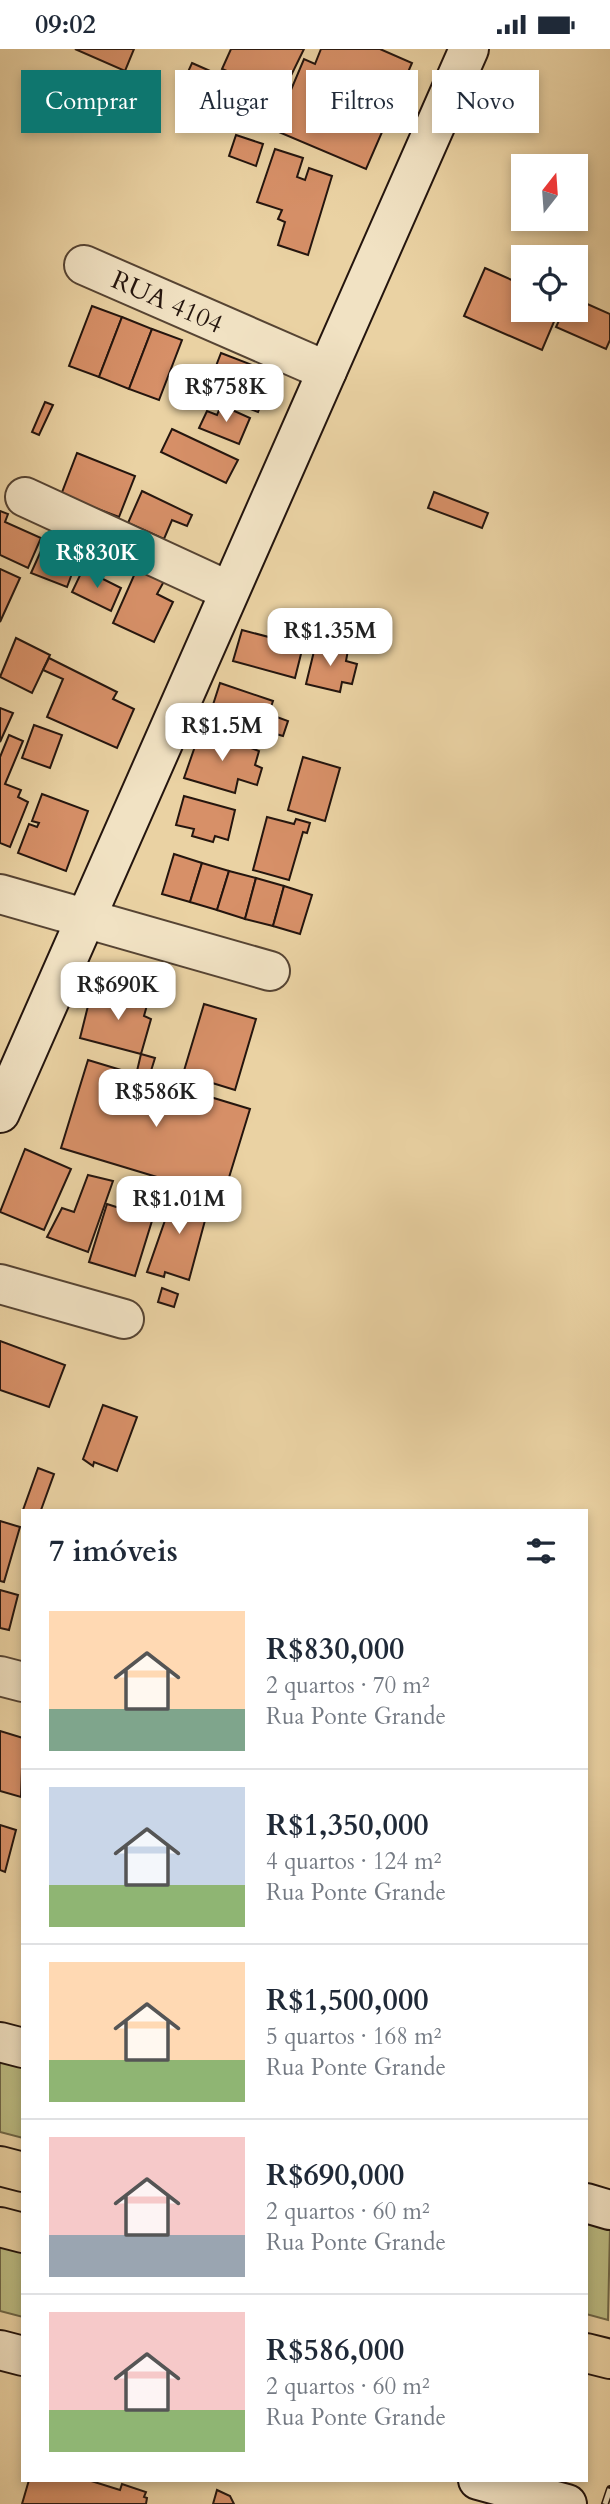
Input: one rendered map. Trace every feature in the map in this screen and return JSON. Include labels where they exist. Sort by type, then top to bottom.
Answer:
[{"type":"highway","points":[[0,2166],[21,2171]]},
{"type":"highway","points":[[0,2227],[21,2232]]},
{"type":"highway","points":[[588,2354],[610,2359]]},
{"type":"street","points":[[0,1112],[470,49]]},
{"type":"street","name":"RUA 4104","points":[[84,265],[327,371]]},
{"type":"street","points":[[25,497],[229,591]]},
{"type":"street","points":[[0,894],[270,971]]},
{"type":"street","points":[[0,1284],[124,1319]]},
{"type":"street","points":[[0,1676],[21,1681]]},
{"type":"street","points":[[0,2042],[21,2047]]},
{"type":"street","points":[[588,2204],[610,2210]]},
{"type":"street","points":[[0,2350],[21,2356]]},
{"type":"street","points":[[485,2482],[567,2504]]},
{"type":"green space","points":[[0,2061],[21,2066],[21,2137],[0,2132]]},
{"type":"green space","points":[[588,2222],[610,2228],[608,2320],[588,2315]]},
{"type":"green space","points":[[0,2245],[21,2251],[21,2316],[0,2311]]},
{"type":"building","points":[[75,49],[134,49],[125,70]]},
{"type":"building","points":[[231,49],[304,49],[292,74],[292,70],[222,69]]},
{"type":"building","points":[[321,49],[380,49],[412,63],[409,70],[306,70],[306,133],[382,133],[366,169],[281,133],[292,133],[292,87],[304,59],[315,64]]},
{"type":"building","points":[[192,63],[208,70],[189,70]]},
{"type":"building","points":[[236,135],[263,144],[256,166],[229,156]]},
{"type":"building","points":[[275,149],[303,158],[297,177],[305,180],[309,168],[332,176],[308,255],[278,245],[285,222],[278,219],[282,210],[257,202]]},
{"type":"building","points":[[485,268],[511,280],[511,322],[554,322],[542,350],[464,316]]},
{"type":"building","points":[[588,304],[610,314],[610,340],[606,349],[556,327],[558,322],[588,322]]},
{"type":"building","points":[[92,306],[122,317],[99,377],[69,366]]},
{"type":"building","points":[[122,317],[152,329],[129,389],[99,377]]},
{"type":"building","points":[[152,329],[182,340],[159,400],[129,389]]},
{"type":"building","points":[[221,353],[273,373],[258,412],[206,392]]},
{"type":"building","points":[[45,402],[53,405],[39,435],[32,432]]},
{"type":"building","points":[[221,405],[250,418],[239,444],[199,428],[207,411],[217,415]]},
{"type":"building","points":[[172,429],[238,460],[226,483],[161,452]]},
{"type":"building","points":[[77,453],[135,476],[119,517],[61,495]]},
{"type":"building","points":[[142,491],[192,515],[187,526],[172,520],[164,539],[128,523]]},
{"type":"building","points":[[434,492],[488,513],[482,528],[428,508]]},
{"type":"building","points":[[0,511],[8,514],[5,522],[41,538],[28,568],[0,555]]},
{"type":"building","points":[[49,533],[60,538],[62,534],[83,544],[67,587],[31,573]]},
{"type":"building","points":[[134,561],[168,574],[157,594],[173,602],[154,642],[113,623],[136,571],[131,568]]},
{"type":"building","points":[[0,569],[20,578],[0,622]]},
{"type":"building","points":[[83,569],[121,588],[111,611],[72,592]]},
{"type":"building","points":[[242,630],[303,646],[295,678],[233,661]]},
{"type":"building","points":[[16,638],[50,655],[32,693],[0,677]]},
{"type":"building","points":[[316,643],[348,650],[346,661],[357,664],[352,684],[342,682],[340,692],[306,684]]},
{"type":"building","points":[[49,658],[117,692],[113,699],[134,709],[117,748],[47,717],[63,679],[43,670]]},
{"type":"building","points":[[220,683],[273,701],[263,731],[210,714]]},
{"type":"building","points":[[0,708],[13,713],[0,742]]},
{"type":"building","points":[[274,716],[288,721],[283,736],[269,732]]},
{"type":"building","points":[[34,725],[62,735],[50,768],[22,758]]},
{"type":"building","points":[[201,729],[259,751],[255,765],[262,768],[257,785],[238,779],[235,793],[184,778]]},
{"type":"building","points":[[9,735],[23,741],[5,784],[21,790],[18,797],[28,802],[10,847],[0,843],[0,757]]},
{"type":"building","points":[[303,757],[340,768],[325,821],[288,810]]},
{"type":"building","points":[[42,794],[88,811],[66,871],[18,853],[29,824],[37,827],[39,823],[32,821]]},
{"type":"building","points":[[184,796],[235,810],[228,840],[215,836],[213,842],[192,836],[194,829],[176,825]]},
{"type":"building","points":[[267,817],[294,824],[296,819],[310,823],[307,833],[303,832],[289,880],[253,870]]},
{"type":"building","points":[[174,854],[202,863],[190,902],[162,894]]},
{"type":"building","points":[[202,863],[229,871],[217,910],[190,902]]},
{"type":"building","points":[[229,871],[256,878],[245,919],[217,910]]},
{"type":"building","points":[[256,878],[284,886],[273,926],[245,919]]},
{"type":"building","points":[[284,886],[312,895],[300,934],[273,926]]},
{"type":"building","points":[[109,988],[149,998],[144,1016],[151,1019],[141,1054],[80,1038],[89,1002],[105,1006]]},
{"type":"building","points":[[204,1004],[256,1019],[235,1090],[183,1074]]},
{"type":"building","points":[[141,1054],[155,1058],[150,1074],[137,1071]]},
{"type":"building","points":[[88,1060],[250,1109],[223,1197],[61,1148]]},
{"type":"building","points":[[25,1149],[71,1169],[44,1230],[0,1212]]},
{"type":"building","points":[[88,1175],[113,1181],[88,1252],[47,1237],[62,1208],[74,1212]]},
{"type":"building","points":[[171,1187],[198,1195],[194,1209],[207,1213],[189,1280],[165,1272],[164,1277],[147,1272],[170,1206],[166,1204]]},
{"type":"building","points":[[107,1204],[141,1215],[144,1207],[155,1211],[135,1276],[89,1262]]},
{"type":"building","points":[[162,1288],[178,1294],[174,1307],[158,1302]]},
{"type":"building","points":[[0,1341],[65,1365],[49,1407],[0,1390]]},
{"type":"building","points":[[103,1405],[137,1417],[117,1471],[94,1462],[93,1466],[83,1459]]},
{"type":"building","points":[[38,1468],[54,1474],[41,1509],[23,1509]]},
{"type":"building","points":[[0,1521],[20,1527],[4,1582],[0,1581]]},
{"type":"building","points":[[0,1590],[18,1595],[9,1630],[0,1628]]},
{"type":"building","points":[[0,1731],[21,1737],[21,1797],[0,1791]]},
{"type":"building","points":[[0,1825],[16,1830],[5,1872],[0,1870]]},
{"type":"building","points":[[28,2482],[94,2482],[120,2490],[122,2484],[146,2492],[144,2497],[147,2498],[146,2504],[22,2504]]},
{"type":"building","points":[[217,2490],[230,2496],[234,2504],[213,2504]]},
{"type":"railway","points":[[605,2504],[610,2489]]}]
